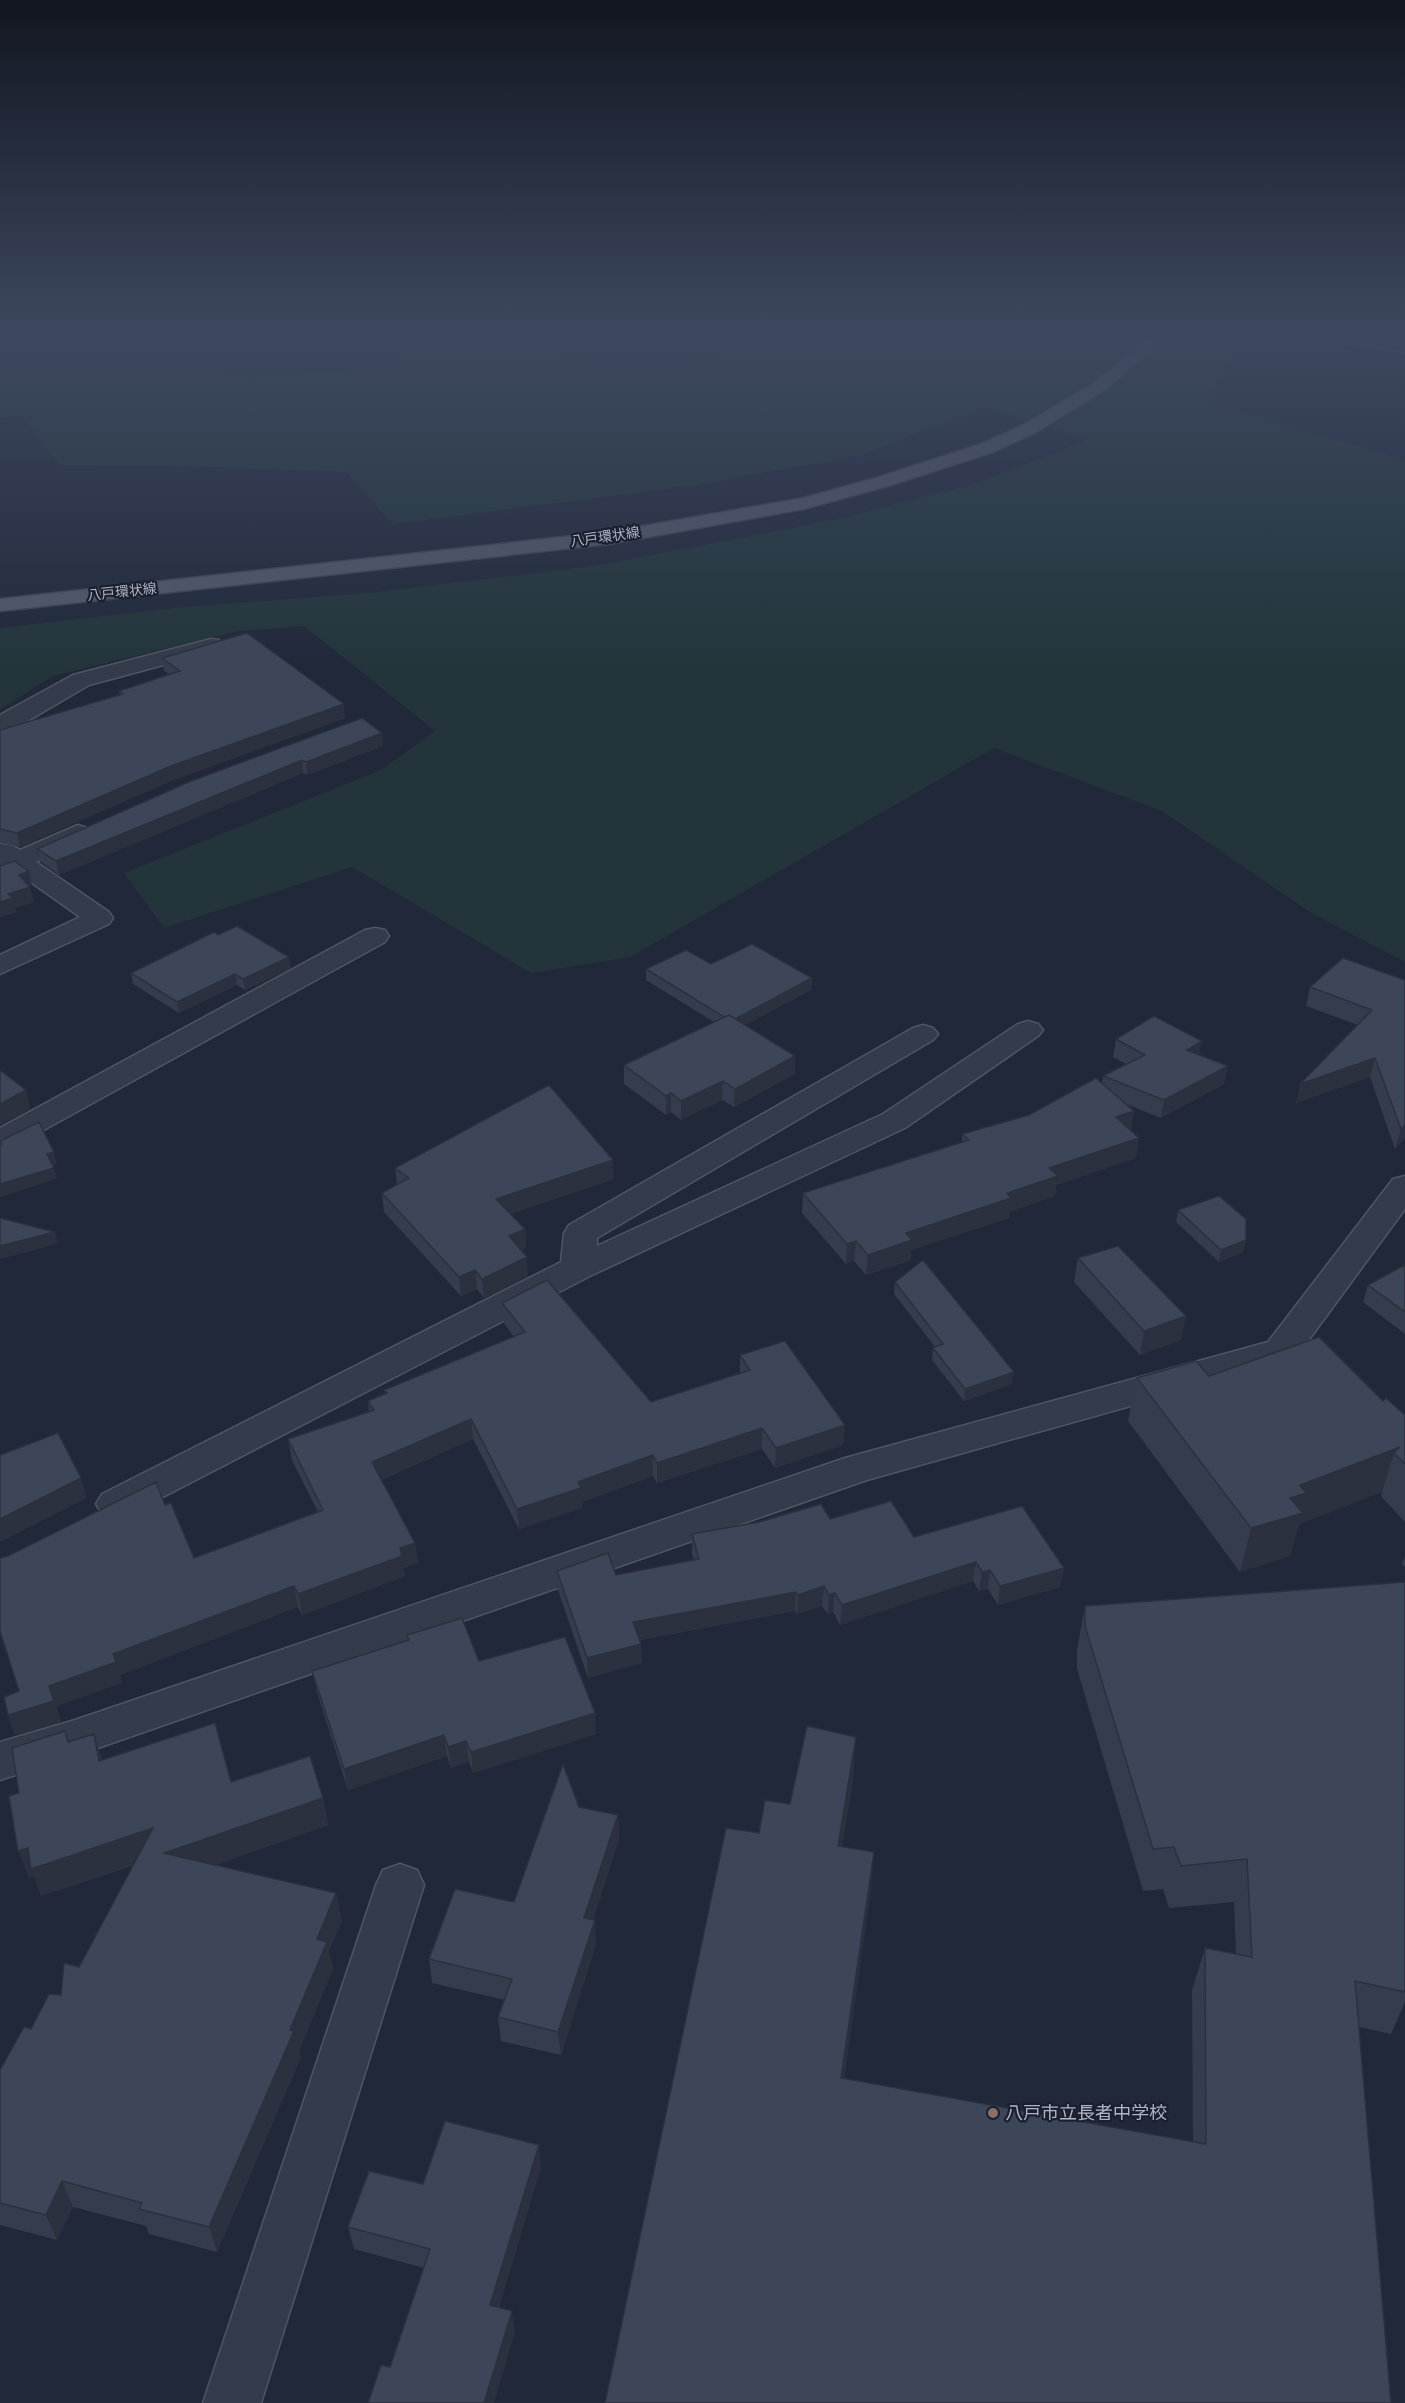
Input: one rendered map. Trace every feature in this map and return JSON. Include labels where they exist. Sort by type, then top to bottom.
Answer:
[{"type":"main road","name":"八戸環状線","points":[[0,589],[389,549],[627,520],[736,501],[823,481],[945,444]]},
{"type":"main road","name":"八戸環状線","points":[[0,606],[428,560],[609,538],[703,523],[804,503],[882,482],[995,444]]},
{"type":"street","points":[[0,723],[18,717],[81,680],[222,642]]},
{"type":"street","points":[[6,861],[96,826]]},
{"type":"street","points":[[0,966],[99,918],[6,861]]},
{"type":"street","points":[[0,1142],[375,936]]},
{"type":"street","points":[[84,1521],[578,1268],[894,1121],[1028,1030]]},
{"type":"street","points":[[578,1268],[581,1233],[923,1034]]},
{"type":"street","points":[[0,1761],[87,1734],[859,1468],[1079,1409],[1281,1351],[1302,1350],[1398,1210]]},
{"type":"street","points":[[232,2403],[400,1885]]},
{"type":"shaded area","points":[[43,444],[889,444],[862,455],[697,485],[392,524],[347,472],[178,466],[59,465]]},
{"type":"shaded area","points":[[1076,444],[1350,444],[1405,460],[1405,962],[1310,912],[1162,811],[994,748],[630,957],[531,973],[352,867],[164,928],[124,873],[381,770],[435,731],[304,626],[238,631],[53,676],[0,709],[0,628],[173,608],[377,592],[594,566],[838,519],[978,483]]},
{"type":"building","points":[[247,633],[344,704],[171,766],[17,833],[0,829],[0,730],[123,694],[119,691],[180,671],[162,658]]},
{"type":"building","points":[[362,718],[382,733],[306,762],[302,760],[56,861],[37,849],[191,781]]},
{"type":"building","points":[[14,861],[29,871],[19,875],[30,887],[8,894],[13,898],[0,902],[0,866]]},
{"type":"building","points":[[237,926],[289,957],[243,979],[235,974],[177,1002],[131,973],[214,932],[218,935]]},
{"type":"building","points":[[752,944],[812,978],[735,1019],[729,1015],[724,1017],[646,969],[686,950],[711,964]]},
{"type":"building","points":[[1343,958],[1405,980],[1405,1125],[1401,1129],[1375,1058],[1300,1084],[1372,1010],[1310,987]]},
{"type":"building","points":[[729,1015],[795,1056],[735,1089],[723,1081],[681,1101],[671,1093],[666,1096],[624,1065]]},
{"type":"building","points":[[1154,1016],[1202,1041],[1187,1050],[1228,1066],[1164,1100],[1103,1076],[1145,1055],[1116,1039]]},
{"type":"building","points":[[0,1070],[26,1090],[0,1104]]},
{"type":"building","points":[[1096,1078],[1134,1111],[1116,1117],[1139,1138],[1049,1168],[1058,1176],[1007,1193],[1011,1198],[906,1233],[912,1240],[868,1255],[856,1241],[847,1244],[803,1193],[969,1140],[962,1134],[1029,1115]]},
{"type":"building","points":[[549,1085],[613,1160],[496,1199],[525,1229],[509,1236],[527,1257],[482,1279],[475,1270],[459,1277],[382,1193],[409,1178],[395,1168]]},
{"type":"building","points":[[39,1122],[54,1152],[47,1154],[54,1168],[0,1184],[0,1146],[2,1144],[0,1141]]},
{"type":"building","points":[[1219,1196],[1246,1219],[1246,1240],[1221,1250],[1178,1210]]},
{"type":"building","points":[[0,1218],[55,1232],[0,1246]]},
{"type":"building","points":[[1118,1246],[1186,1316],[1144,1331],[1078,1258]]},
{"type":"building","points":[[923,1260],[1014,1372],[965,1389],[933,1348],[943,1344],[895,1282]]},
{"type":"building","points":[[1405,1265],[1405,1312],[1368,1285]]},
{"type":"building","points":[[547,1280],[651,1402],[750,1370],[740,1355],[785,1341],[845,1425],[776,1448],[762,1428],[657,1463],[653,1455],[578,1482],[581,1488],[517,1509],[471,1419],[372,1462],[415,1543],[400,1548],[402,1556],[298,1594],[294,1586],[113,1654],[116,1662],[49,1686],[54,1701],[8,1715],[4,1697],[19,1691],[0,1631],[0,1558],[156,1482],[165,1505],[171,1503],[194,1558],[323,1510],[288,1439],[374,1410],[368,1401],[387,1393],[384,1390],[525,1332],[502,1303]]},
{"type":"building","points":[[1319,1337],[1383,1401],[1386,1398],[1405,1415],[1405,1464],[1394,1453],[1400,1447],[1300,1485],[1306,1493],[1290,1498],[1303,1513],[1251,1528],[1137,1378],[1196,1361],[1209,1376]]},
{"type":"building","points":[[58,1433],[81,1478],[0,1519],[0,1455]]},
{"type":"building","points":[[891,1501],[914,1537],[1022,1506],[1064,1568],[1000,1586],[990,1570],[982,1572],[976,1562],[842,1605],[835,1593],[829,1595],[824,1586],[798,1595],[796,1592],[633,1622],[641,1644],[587,1658],[557,1571],[608,1553],[616,1575],[699,1559],[692,1534],[759,1522],[821,1504],[830,1519]]},
{"type":"building","name":"八戸市立長者中学校","points":[[1405,1582],[1405,1992],[1355,1981],[1391,2403],[605,2403],[726,1828],[759,1833],[765,1800],[790,1804],[807,1726],[856,1737],[838,1846],[874,1852],[841,2078],[1206,2144],[1205,1948],[1252,1957],[1247,1859],[1181,1866],[1174,1847],[1153,1849],[1085,1626],[1085,1606]]},
{"type":"building","points":[[462,1618],[479,1661],[565,1637],[595,1713],[471,1752],[466,1741],[448,1747],[444,1735],[344,1769],[312,1671],[409,1640],[407,1635]]},
{"type":"building","points":[[215,1723],[231,1782],[310,1756],[323,1798],[164,1853],[336,1893],[317,1939],[327,1942],[290,2030],[294,2031],[209,2227],[139,2209],[142,2203],[62,2181],[46,2215],[0,2203],[0,2070],[24,2027],[31,2029],[49,1994],[61,1995],[64,1963],[79,1967],[153,1828],[31,1869],[28,1848],[18,1851],[9,1796],[19,1793],[12,1748],[65,1731],[68,1742],[94,1734],[99,1761]]},
{"type":"building","points":[[563,1764],[579,1807],[618,1815],[584,1918],[595,1920],[558,2032],[498,2017],[512,1979],[429,1959],[455,1889],[514,1902]]},
{"type":"building","points":[[445,2121],[539,2145],[490,2305],[512,2311],[484,2403],[368,2403],[381,2365],[390,2367],[430,2249],[348,2227],[369,2171],[423,2184]]},
{"type":"place","name":"八戸市立長者中学校","points":[[993,2113]]}]
